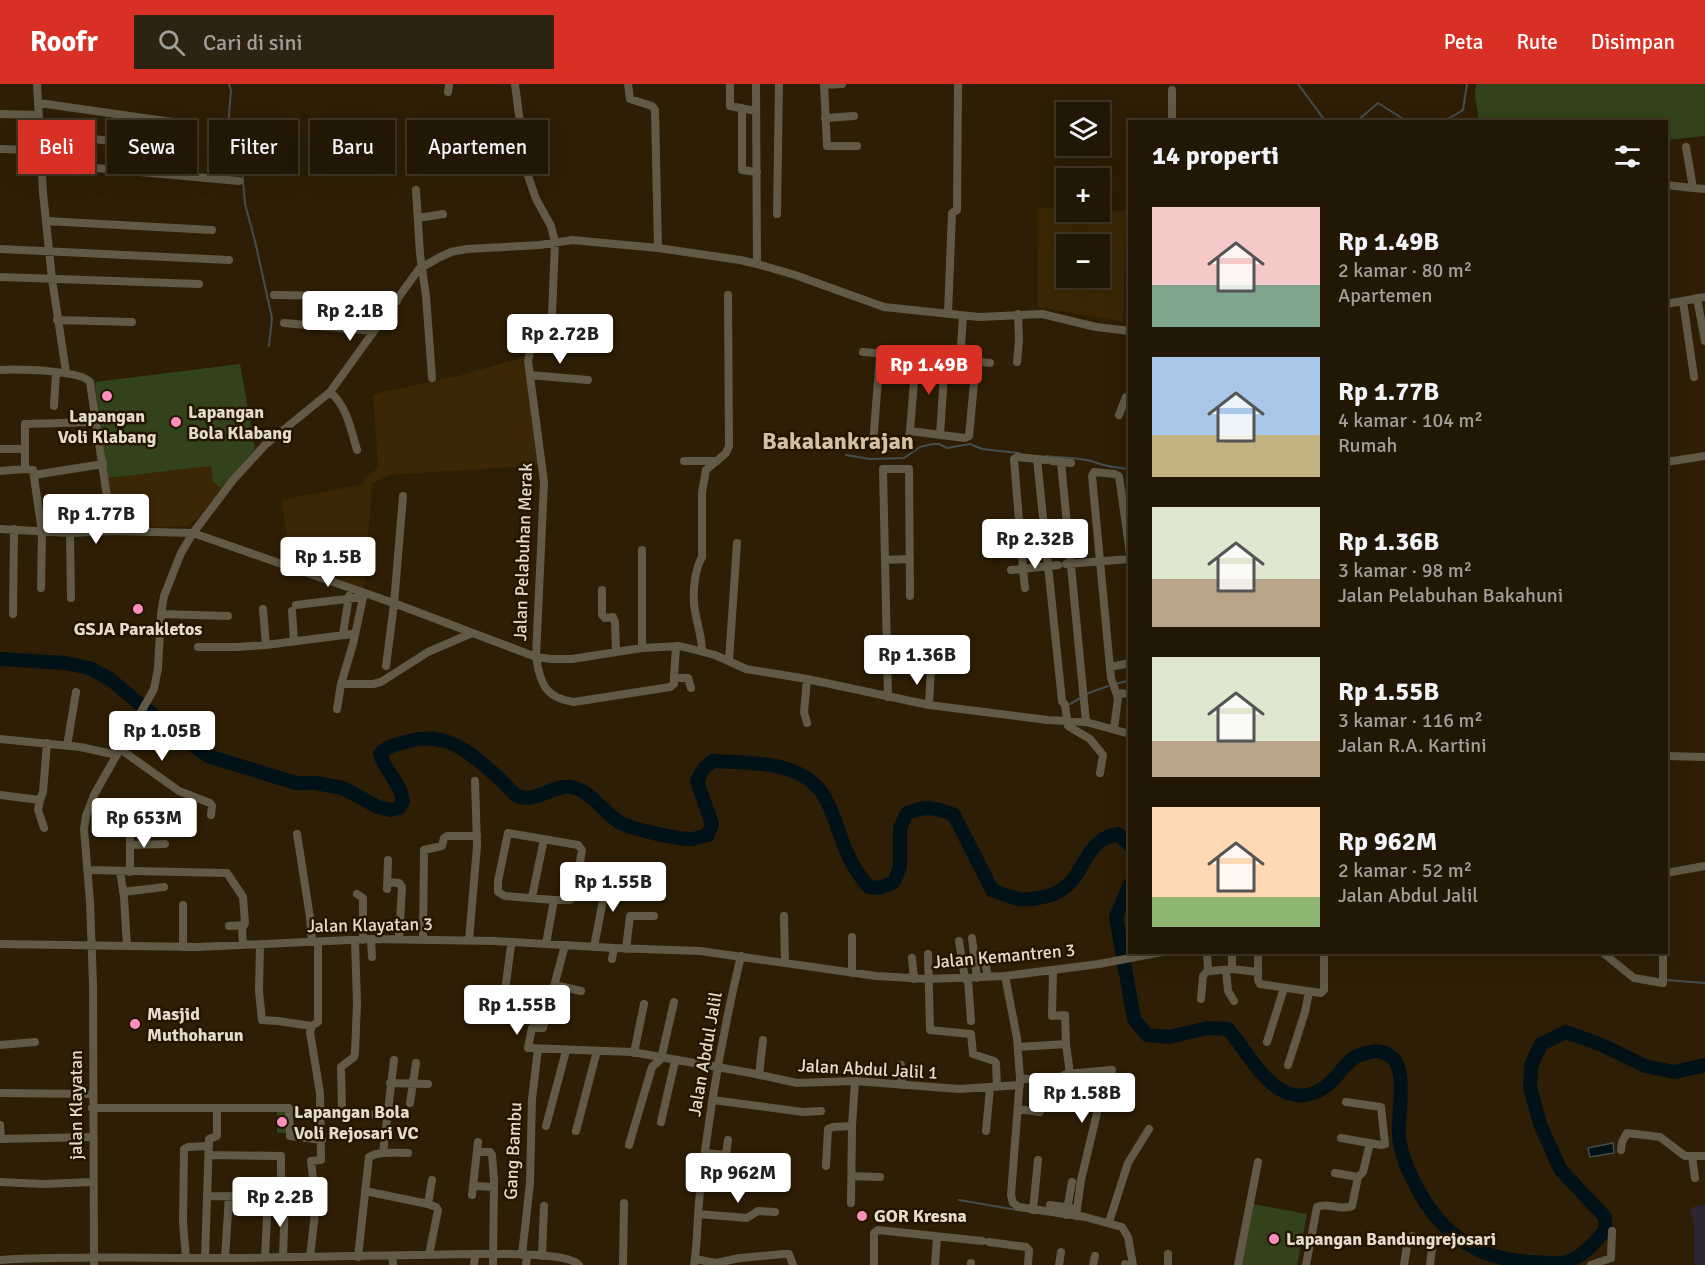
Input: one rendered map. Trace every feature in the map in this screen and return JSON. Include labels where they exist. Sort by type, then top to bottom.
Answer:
[{"type":"street","points":[[37,84],[40,120]]},
{"type":"street","points":[[515,84],[520,120]]},
{"type":"street","points":[[628,84],[630,99],[652,106],[655,110],[658,248]]},
{"type":"street","points":[[730,84],[730,106],[756,111]]},
{"type":"street","points":[[756,84],[758,264]]},
{"type":"street","points":[[777,214],[779,84]]},
{"type":"street","points":[[842,84],[824,84],[827,146],[856,146]]},
{"type":"street","points":[[948,314],[952,213],[957,210],[958,84]]},
{"type":"street","points":[[1173,90],[1173,120]]},
{"type":"street","points":[[39,104],[157,120]]},
{"type":"street","points":[[742,108],[742,170],[757,172]]},
{"type":"street","points":[[0,114],[39,115]]},
{"type":"street","points":[[825,118],[854,116]]},
{"type":"street","points":[[1668,185],[1700,188],[1686,147]]},
{"type":"street","points":[[0,149],[18,149]]},
{"type":"street","points":[[95,168],[239,181]]},
{"type":"street","points":[[42,174],[52,279],[66,372]]},
{"type":"street","points":[[528,174],[533,194],[551,226],[555,242]]},
{"type":"street","points":[[416,190],[432,378]]},
{"type":"street","points":[[418,218],[443,214]]},
{"type":"street","points":[[46,220],[212,230]]},
{"type":"street","points":[[423,266],[440,256],[459,251],[584,240],[740,260],[795,275],[877,305],[963,316],[1042,314],[1096,327],[1128,331]]},
{"type":"street","name":"Jalan Pelabuhan Merak","points":[[555,242],[552,315],[531,344],[528,361],[544,475],[536,657],[539,676],[545,689],[563,700],[574,702],[670,687],[674,684],[674,678]]},
{"type":"street","points":[[0,249],[229,260]]},
{"type":"street","name":"jalan Klayatan","points":[[94,1261],[92,945],[84,829],[86,816],[94,795],[152,694],[158,668],[164,596],[173,572],[193,533],[233,480],[265,445],[330,392],[423,266]]},
{"type":"street","points":[[0,277],[199,284]]},
{"type":"street","points":[[274,295],[348,296],[397,301]]},
{"type":"street","points":[[702,651],[702,636],[694,604],[698,565],[702,557],[702,492],[706,470],[726,453],[729,446],[728,295]]},
{"type":"street","points":[[1668,304],[1701,298],[1705,341]]},
{"type":"street","points":[[1683,301],[1694,377]]},
{"type":"street","points":[[1017,362],[1018,314]]},
{"type":"street","points":[[960,361],[963,316]]},
{"type":"street","points":[[57,320],[132,322]]},
{"type":"street","points":[[284,323],[374,331]]},
{"type":"street","points":[[863,352],[990,363]]},
{"type":"street","points":[[880,354],[873,444],[878,448],[903,447],[908,441],[916,357]]},
{"type":"street","points":[[940,435],[945,359]]},
{"type":"street","points":[[910,431],[964,438],[970,433],[976,362]]},
{"type":"street","points":[[0,370],[66,372],[88,378],[112,531]]},
{"type":"street","points":[[54,406],[56,373]]},
{"type":"street","points":[[530,375],[588,380]]},
{"type":"street","points":[[330,392],[346,415],[357,450]]},
{"type":"street","points":[[1119,416],[1126,397],[1128,398]]},
{"type":"street","points":[[25,469],[25,424],[96,422]]},
{"type":"street","points":[[0,449],[25,448]]},
{"type":"street","points":[[1668,462],[1705,456]]},
{"type":"street","points":[[1025,588],[1014,459],[1017,457],[1071,463]]},
{"type":"street","points":[[684,461],[717,461]]},
{"type":"street","points":[[1049,461],[1060,565],[1086,722]]},
{"type":"street","points":[[1049,461],[1060,565],[1056,653],[1059,659],[1062,701],[1071,729],[1089,739],[1101,752],[1103,757],[1100,773]]},
{"type":"street","points":[[34,475],[103,464]]},
{"type":"street","points":[[0,471],[32,469],[42,532],[41,588]]},
{"type":"street","points":[[888,697],[883,469],[909,469],[910,596]]},
{"type":"street","points":[[1114,729],[1117,693],[1110,667],[1099,562],[1092,476],[1094,472],[1119,476],[1128,540]]},
{"type":"street","points":[[386,666],[403,496]]},
{"type":"street","points":[[0,529],[70,533],[112,531],[193,533],[513,646],[536,657],[572,659],[616,651],[676,646],[702,651],[746,669],[807,679],[929,705],[1086,722],[1128,733]]},
{"type":"street","points":[[13,614],[14,529]]},
{"type":"street","points":[[70,533],[71,598]]},
{"type":"street","points":[[729,661],[737,543]]},
{"type":"street","points":[[642,550],[642,648]]},
{"type":"street","points":[[885,561],[910,559]]},
{"type":"street","points":[[1011,570],[1128,559]]},
{"type":"street","points":[[198,646],[266,645],[347,634],[351,588]]},
{"type":"street","points":[[602,590],[602,615],[604,618],[613,617],[615,622],[616,651]]},
{"type":"street","points":[[294,641],[294,608],[364,595]]},
{"type":"street","points":[[337,709],[341,684],[364,595]]},
{"type":"street","points":[[263,609],[266,645]]},
{"type":"street","points":[[161,614],[228,616]]},
{"type":"street","points":[[341,684],[381,682],[428,652],[472,633]]},
{"type":"street","points":[[676,646],[674,678],[688,678],[692,688]]},
{"type":"street","points":[[1110,667],[1128,663]]},
{"type":"street","points":[[929,705],[931,667]]},
{"type":"street","points":[[807,679],[804,712],[807,723]]},
{"type":"street","points":[[67,746],[75,692]]},
{"type":"street","points":[[1117,693],[1128,694]]},
{"type":"street","points":[[0,739],[118,752],[179,790],[210,803],[212,814]]},
{"type":"street","points":[[44,828],[38,810],[43,792],[47,743]]},
{"type":"street","points":[[1668,756],[1705,757]]},
{"type":"street","points":[[469,940],[477,836],[476,781]]},
{"type":"street","points":[[0,795],[40,800]]},
{"type":"street","points":[[130,825],[130,872]]},
{"type":"street","points":[[510,832],[578,845],[582,850],[574,897],[570,900],[532,897],[505,896],[498,892],[506,835],[510,832]]},
{"type":"street","points":[[297,834],[315,942],[318,1019],[312,1026],[310,1036],[320,1094],[322,1140],[321,1160],[311,1161],[316,1204],[310,1257]]},
{"type":"street","points":[[423,939],[424,850],[442,846],[447,836],[477,836]]},
{"type":"street","points":[[532,897],[544,839]]},
{"type":"street","points":[[130,845],[165,844]]},
{"type":"street","points":[[388,860],[387,886],[399,883],[402,887],[399,939]]},
{"type":"street","points":[[1668,873],[1705,866]]},
{"type":"street","points":[[88,870],[227,873],[243,897],[243,945]]},
{"type":"street","points":[[120,871],[127,946]]},
{"type":"street","points":[[594,947],[608,874]]},
{"type":"street","points":[[123,892],[164,887]]},
{"type":"street","points":[[357,894],[363,898],[363,940],[355,1053],[354,1057],[341,1067],[342,1110],[345,1114],[386,1115]]},
{"type":"street","points":[[546,944],[554,900]]},
{"type":"street","points":[[183,905],[183,947]]},
{"type":"street","points":[[626,948],[630,916],[654,916]]},
{"type":"street","points":[[784,916],[785,962]]},
{"type":"street","points":[[229,926],[244,925]]},
{"type":"street","points":[[852,937],[852,973]]},
{"type":"street","points":[[971,1021],[972,938]]},
{"type":"street","name":"Jalan Klayatan 3","points":[[0,944],[183,947],[423,939],[689,950],[741,956]]},
{"type":"street","points":[[363,940],[372,957]]},
{"type":"street","points":[[959,941],[970,979]]},
{"type":"street","points":[[260,945],[261,1020],[312,1026]]},
{"type":"street","points":[[538,1049],[528,1048],[532,1029],[543,1029],[565,945]]},
{"type":"street","points":[[504,998],[511,946]]},
{"type":"street","points":[[612,959],[614,948]]},
{"type":"street","points":[[928,954],[930,1030],[971,1034],[973,1054],[996,1063],[986,1131]]},
{"type":"street","name":"Jalan Kemantren 3","points":[[741,956],[852,973],[914,979],[970,979],[1099,964],[1154,954]]},
{"type":"street","points":[[1201,999],[1203,976],[1208,970],[1207,954]]},
{"type":"street","points":[[1232,954],[1228,991],[1234,1000]]},
{"type":"street","points":[[1258,954],[1260,984],[1321,993],[1324,990],[1324,954]]},
{"type":"street","points":[[1604,954],[1634,978],[1663,980],[1663,954]]},
{"type":"street","name":"Jalan Abdul Jalil","points":[[694,1262],[716,1067],[741,956]]},
{"type":"street","points":[[984,956],[987,977]]},
{"type":"street","points":[[912,958],[914,979]]},
{"type":"street","points":[[1208,970],[1229,969],[1258,972]]},
{"type":"street","points":[[1053,970],[1052,1016],[1065,1015],[1070,1074]]},
{"type":"street","points":[[1005,976],[1018,1047],[1020,1082],[1011,1200],[1014,1205],[1033,1210],[1071,1212]]},
{"type":"street","points":[[555,986],[581,992]]},
{"type":"street","points":[[1267,1042],[1284,988]]},
{"type":"street","points":[[1288,1065],[1309,992]]},
{"type":"street","points":[[629,1145],[652,1067],[661,1059],[674,1002]]},
{"type":"street","points":[[634,1053],[644,1004]]},
{"type":"street","points":[[759,1074],[763,1040]]},
{"type":"street","points":[[0,1045],[35,1042]]},
{"type":"street","points":[[1018,1047],[1066,1044]]},
{"type":"street","name":"Jalan Abdul Jalil 1","points":[[538,1049],[634,1053],[759,1074],[797,1083],[855,1081],[959,1089],[993,1088],[1020,1082],[1053,1082],[1070,1074],[1108,1071],[1071,1212]]},
{"type":"street","name":"Gang Bambu","points":[[525,1259],[530,1183],[531,1099],[538,1049]]},
{"type":"street","points":[[546,1126],[566,1051]]},
{"type":"street","points":[[576,1131],[597,1051]]},
{"type":"street","points":[[383,1153],[394,1060]]},
{"type":"street","points":[[661,1122],[675,1061]]},
{"type":"street","points":[[410,1103],[416,1063]]},
{"type":"street","points":[[901,1065],[902,1085]]},
{"type":"street","points":[[852,1203],[852,1126],[855,1081]]},
{"type":"street","points":[[390,1083],[428,1084]]},
{"type":"street","points":[[0,1093],[92,1094]]},
{"type":"street","points":[[713,1100],[803,1112],[821,1112]]},
{"type":"street","points":[[1341,1138],[1384,1144],[1381,1107],[1346,1102]]},
{"type":"street","points":[[92,1108],[289,1108],[290,1136],[322,1140]]},
{"type":"street","points":[[205,1258],[209,1151],[210,1138],[217,1136],[216,1108]]},
{"type":"street","points":[[1018,1109],[1040,1112]]},
{"type":"street","points":[[0,1125],[1,1138],[92,1137]]},
{"type":"street","points":[[826,1166],[828,1129],[852,1126]]},
{"type":"street","points":[[1109,1222],[1128,1163],[1149,1129]]},
{"type":"street","points":[[1621,1150],[1627,1133],[1660,1137],[1685,1156],[1705,1156]]},
{"type":"street","points":[[722,1182],[728,1140]]},
{"type":"street","points":[[478,1142],[473,1191],[494,1187]]},
{"type":"street","points":[[1306,1265],[1317,1207],[1322,1205],[1350,1208],[1354,1204],[1358,1177],[1363,1172],[1370,1143]]},
{"type":"street","points":[[186,1258],[183,1222],[184,1149],[188,1147],[209,1151],[281,1156],[281,1197]]},
{"type":"street","points":[[477,1152],[490,1152],[492,1155],[493,1265]]},
{"type":"street","points":[[358,1257],[369,1157],[371,1154],[408,1153]]},
{"type":"street","points":[[705,1153],[725,1155]]},
{"type":"street","points":[[1692,1157],[1695,1178]]},
{"type":"street","points":[[1033,1210],[1038,1161]]},
{"type":"street","points":[[1238,1265],[1258,1162]]},
{"type":"street","points":[[1335,1173],[1358,1177]]},
{"type":"street","points":[[852,1176],[880,1177]]},
{"type":"street","points":[[428,1204],[432,1180]]},
{"type":"street","points":[[0,1182],[43,1184],[93,1182]]},
{"type":"street","points":[[1071,1212],[1072,1182]]},
{"type":"street","points":[[365,1191],[436,1207],[438,1210],[434,1255],[438,1265]]},
{"type":"street","points":[[207,1196],[285,1198],[288,1260]]},
{"type":"street","points":[[225,1258],[229,1196]]},
{"type":"street","points":[[262,1260],[268,1197]]},
{"type":"street","points":[[623,1265],[624,1203]]},
{"type":"street","points":[[542,1256],[544,1206]]},
{"type":"street","points":[[1050,1206],[1122,1227],[1126,1233],[1133,1265]]},
{"type":"street","points":[[698,1214],[747,1218],[758,1211],[775,1212]]},
{"type":"street","points":[[874,1265],[876,1231],[1026,1247],[1029,1250],[1028,1265]]},
{"type":"street","points":[[1591,1265],[1612,1262],[1611,1231]]},
{"type":"street","points":[[1404,1265],[1408,1240],[1412,1236],[1432,1248],[1430,1265]]},
{"type":"street","points":[[935,1265],[936,1237]]},
{"type":"street","points":[[1059,1265],[1061,1251]]},
{"type":"street","points":[[474,1265],[475,1254]]},
{"type":"street","points":[[0,1260],[94,1261],[186,1258],[288,1260],[310,1257],[358,1257],[368,1261],[434,1255],[493,1254],[525,1259],[542,1256],[574,1260],[579,1265]]},
{"type":"street","points":[[694,1262],[716,1264],[741,1258],[789,1254],[793,1265]]},
{"type":"street","points":[[1168,1254],[1168,1265]]},
{"type":"shaded area","points":[[1037,208],[1056,209],[1056,222],[1110,222],[1110,211],[1126,211],[1123,322],[1038,307]]},
{"type":"shaded area","points":[[524,357],[541,465],[391,475],[372,483],[364,589],[291,560],[281,500],[364,484],[364,479],[378,468],[373,394],[458,376]]},
{"type":"shaded area","points":[[212,466],[213,482],[221,488],[198,519],[188,526],[119,528],[115,526],[108,478]]},
{"type":"shaded area","points":[[1613,1143],[1614,1153],[1590,1157],[1588,1148]]},
{"type":"shaded area","points":[[1705,1204],[1705,1265],[1694,1265],[1694,1224],[1690,1208]]},
{"type":"green space","points":[[1476,84],[1705,84],[1705,136],[1668,140],[1668,120],[1479,120],[1475,96]]},
{"type":"green space","points":[[240,364],[255,449],[221,488],[213,482],[211,466],[108,478],[95,382]]},
{"type":"green space","name":"Lapangan Bola Voli Rejosari VC","points":[[288,1110],[288,1133],[277,1133],[277,1111]]},
{"type":"green space","name":"Lapangan Bandungrejosari","points":[[1253,1204],[1307,1214],[1297,1265],[1242,1265]]},
{"type":"waterway","points":[[229,84],[231,91],[228,126],[241,157],[245,204],[272,318],[269,346]]},
{"type":"waterway","points":[[1298,84],[1325,120]]},
{"type":"waterway","points":[[1446,120],[1463,110],[1467,84]]},
{"type":"waterway","points":[[1358,120],[1378,103],[1405,120]]},
{"type":"waterway","points":[[846,455],[870,459],[904,458],[920,447],[933,444],[947,448],[970,444],[982,449],[1019,453]]},
{"type":"waterway","points":[[1046,456],[1085,460],[1128,469]]},
{"type":"waterway","points":[[0,659],[66,663],[89,668],[110,679],[171,730],[208,756],[296,783],[315,783],[343,788],[378,807],[390,810],[399,808],[403,801],[399,788],[380,754],[386,749],[409,741],[437,739],[472,755],[520,797],[533,797],[559,788],[572,787],[591,797],[613,818],[625,825],[683,839],[708,835],[712,824],[697,781],[704,768],[713,761],[756,763],[784,768],[810,780],[823,793],[849,857],[869,887],[879,888],[894,882],[900,867],[900,828],[907,813],[919,809],[942,810],[954,815],[992,890],[1019,899],[1033,899],[1054,894],[1066,886],[1075,877],[1095,846],[1105,839],[1118,834],[1128,843]]},
{"type":"waterway","points":[[1116,684],[1128,681]]},
{"type":"waterway","points":[[1086,694],[1108,686]]},
{"type":"waterway","points":[[1070,704],[1081,698]]},
{"type":"waterway","points":[[1128,889],[1116,917],[1134,1019],[1147,1035],[1169,1037],[1208,1028],[1228,1029],[1270,1082],[1285,1092],[1298,1095],[1312,1094],[1325,1087],[1349,1061],[1358,1055],[1374,1051],[1387,1054],[1394,1059],[1398,1068],[1401,1090],[1400,1142],[1416,1186],[1426,1204],[1451,1232],[1480,1251],[1497,1257],[1562,1263],[1592,1246],[1605,1230],[1605,1217],[1560,1169],[1540,1124],[1530,1087],[1531,1066],[1541,1044],[1566,1032],[1602,1045],[1645,1066],[1675,1072],[1705,1065]]},
{"type":"waterway","points":[[1666,980],[1705,983]]},
{"type":"waterway","points":[[959,1200],[1017,1210]]},
{"type":"place","name":"Lapangan Voli Klabang","points":[[107,396]]},
{"type":"place","name":"Lapangan Bola Klabang","points":[[176,422]]},
{"type":"place","name":"GSJA Parakletos","points":[[138,609]]},
{"type":"place","name":"Masjid Muthoharun","points":[[135,1024]]},
{"type":"place","name":"Lapangan Bola Voli Rejosari VC","points":[[282,1122]]},
{"type":"place","name":"GOR Kresna","points":[[862,1216]]},
{"type":"place","name":"Lapangan Bandungrejosari","points":[[1274,1239]]},
{"type":"district","name":"Bakalankrajan","points":[[838,441]]}]
